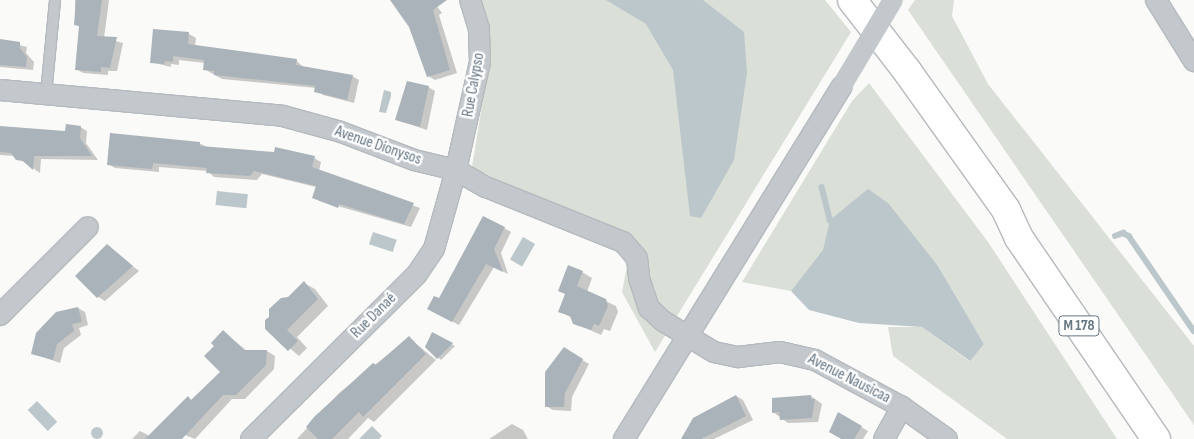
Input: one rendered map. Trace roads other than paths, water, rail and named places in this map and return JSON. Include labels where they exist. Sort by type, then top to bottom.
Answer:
[{"type":"main road","name":"M 178","points":[[852,0],[907,70],[1006,210],[1034,240],[1174,439]]},
{"type":"main road","name":"M 178","points":[[1006,210],[1019,238],[1156,439]]},
{"type":"street","name":"Rue Calypso","points":[[456,170],[480,62],[479,29],[470,0]]},
{"type":"street","points":[[624,439],[687,333],[841,87],[893,0]]},
{"type":"street","points":[[1156,0],[1194,61]]},
{"type":"street","name":"Avenue Dionysos","points":[[0,90],[283,116],[341,132],[414,160],[456,170],[486,187],[623,242],[637,258],[644,297],[650,308],[663,321],[687,333]]},
{"type":"street","name":"Rue Danaé","points":[[252,439],[427,261],[440,233],[456,170]]},
{"type":"street","points":[[0,314],[88,227]]},
{"type":"street","name":"Avenue Nausicaa","points":[[687,333],[714,352],[738,357],[762,352],[800,355],[902,407],[947,439]]},
{"type":"street","points":[[884,439],[902,407]]},
{"type":"lane","points":[[46,94],[55,0]]},
{"type":"waterway","points":[[822,187],[830,220],[835,225]]},
{"type":"waterway","points":[[1115,236],[1123,233],[1129,236],[1194,331]]}]
